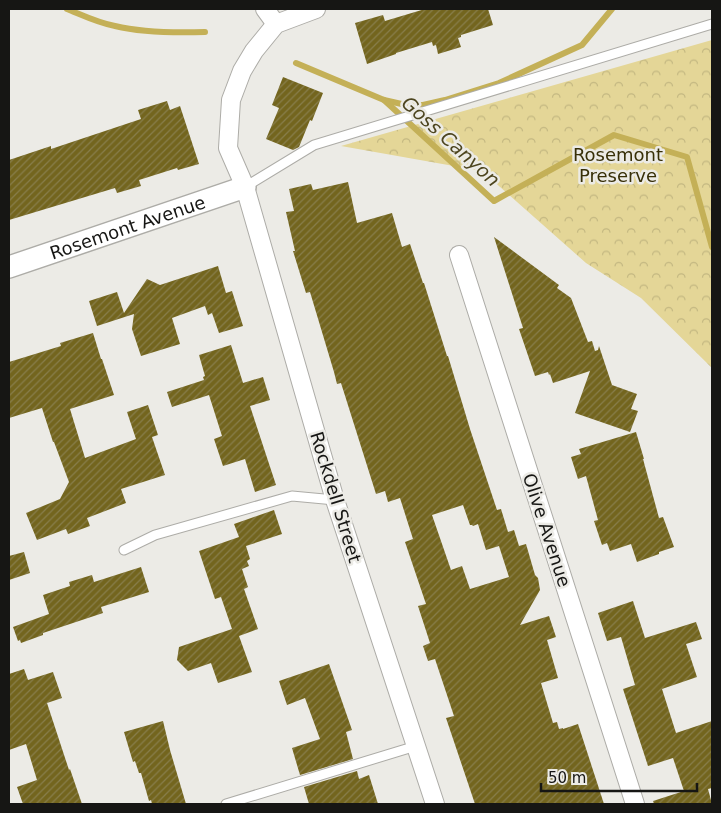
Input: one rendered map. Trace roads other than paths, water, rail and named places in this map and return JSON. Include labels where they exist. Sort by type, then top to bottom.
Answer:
[{"type":"street","points":[[265,9],[276,24],[316,9]]},
{"type":"street","name":"Rockdell Street","points":[[276,24],[254,51],[242,71],[231,100],[228,148],[245,187],[335,500],[435,804]]},
{"type":"street","name":"Rosemont Avenue","points":[[9,267],[245,187]]},
{"type":"street","name":"Olive Avenue","points":[[459,255],[635,804]]},
{"type":"lane","points":[[245,187],[314,145],[712,24]]},
{"type":"lane","points":[[124,550],[155,535],[292,496],[335,500]]},
{"type":"lane","points":[[226,804],[416,746]]},
{"type":"waterway","points":[[67,9],[102,23],[137,30],[205,32]]},
{"type":"waterway","points":[[296,63],[384,100],[406,105],[423,105],[499,83],[582,45],[612,9]]},
{"type":"waterway","name":"Goss Canyon","points":[[384,100],[494,201],[614,135],[687,157],[712,247]]},
{"type":"park label","name":"Rosemont Preserve","points":[[618,164]]}]
